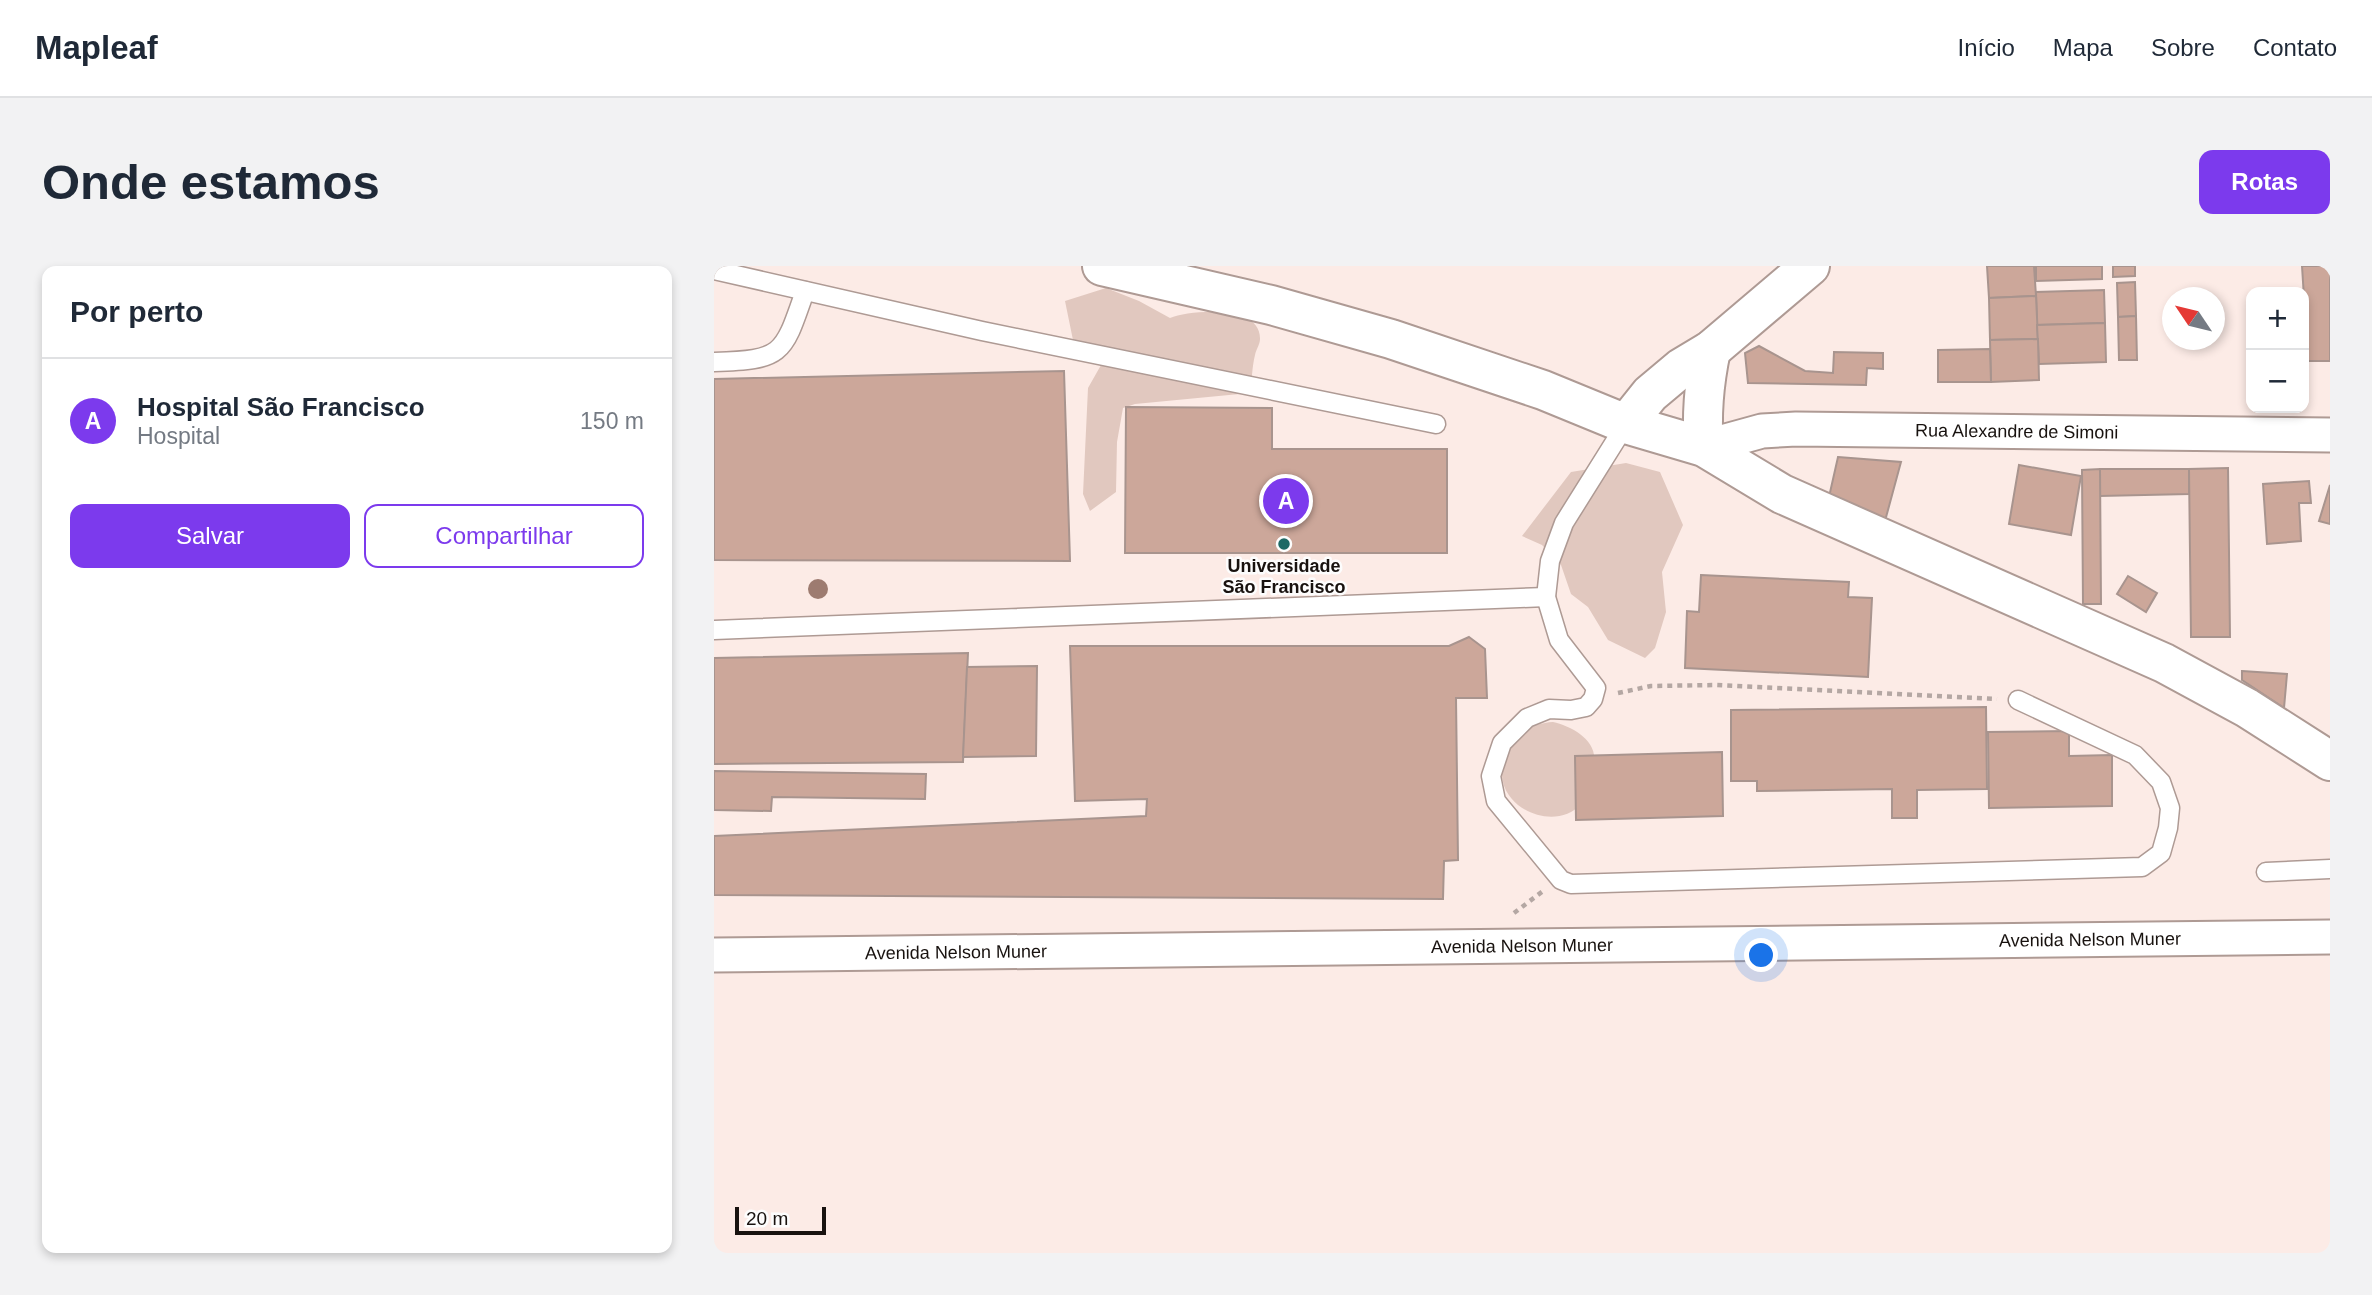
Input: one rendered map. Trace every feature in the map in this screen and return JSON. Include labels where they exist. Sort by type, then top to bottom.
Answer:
[{"type":"street","points":[[1102,266],[1271,305],[1391,339],[1543,390],[1626,424],[1704,447],[1782,494],[2164,663],[2247,708],[2330,761]]},
{"type":"street","points":[[1626,424],[1650,394],[1681,368],[1712,349],[1810,266]]},
{"type":"street","points":[[1704,447],[1701,414],[1704,381],[1712,349]]},
{"type":"street","name":"Rua Alexandre de Simoni","points":[[1704,447],[1762,432],[1796,429],[2330,435]]},
{"type":"street","name":"Avenida Nelson Muner","points":[[714,955],[2330,937]]},
{"type":"lane","points":[[714,270],[982,331],[1436,424]]},
{"type":"lane","points":[[714,362],[751,361],[773,355],[790,335],[805,291]]},
{"type":"lane","points":[[1626,424],[1564,523],[1550,561],[1546,597],[1559,640],[1596,688],[1593,699],[1586,707],[1571,710],[1549,709],[1527,718],[1502,743],[1491,776],[1496,801],[1561,880],[1567,883],[2142,867],[2161,853],[2170,808],[2161,782],[2135,754],[2018,700]]},
{"type":"lane","points":[[714,630],[1546,597]]},
{"type":"lane","points":[[2266,872],[2330,869]]},
{"type":"path","points":[[1593,699],[1651,686],[1717,684],[2018,700]]},
{"type":"shaded area","points":[[1106,288],[1139,301],[1170,318],[1208,312],[1238,315],[1257,328],[1260,339],[1250,393],[1135,404],[1123,408],[1117,442],[1116,492],[1090,511],[1083,494],[1088,388],[1105,358],[1074,345],[1065,301]]},
{"type":"shaded area","points":[[1626,463],[1660,472],[1683,525],[1662,572],[1666,612],[1655,648],[1645,658],[1608,640],[1588,607],[1571,594],[1561,565],[1542,545],[1522,536],[1571,472]]},
{"type":"shaded area","points":[[1553,722],[1568,727],[1588,741],[1592,747],[1594,763],[1581,804],[1571,812],[1548,817],[1525,809],[1515,802],[1507,793],[1501,770],[1507,749],[1513,740],[1530,727]]},
{"type":"building","points":[[1987,266],[2034,266],[2036,296],[1989,298]]},
{"type":"building","points":[[2036,266],[2102,266],[2102,279],[2036,281]]},
{"type":"building","points":[[2113,266],[2135,266],[2135,276],[2113,277]]},
{"type":"building","points":[[2302,266],[2330,266],[2330,361],[2309,361],[2309,287],[2303,287]]},
{"type":"building","points":[[2135,282],[2136,316],[2118,317],[2117,283]]},
{"type":"building","points":[[2104,290],[2105,323],[2037,325],[2036,292]]},
{"type":"building","points":[[2036,296],[2038,339],[1990,340],[1989,298]]},
{"type":"building","points":[[2136,316],[2137,360],[2119,360],[2118,317]]},
{"type":"building","points":[[2105,323],[2106,362],[2039,364],[2037,325]]},
{"type":"building","points":[[2038,339],[2039,380],[1991,382],[1990,340]]},
{"type":"building","points":[[1759,346],[1805,371],[1833,373],[1834,352],[1883,353],[1883,369],[1867,368],[1866,385],[1748,383],[1745,353]]},
{"type":"building","points":[[1990,349],[1991,382],[1938,382],[1938,350]]},
{"type":"building","points":[[1064,371],[1070,561],[714,560],[714,379]]},
{"type":"building","points":[[1126,407],[1272,408],[1272,449],[1447,449],[1447,553],[1125,553]]},
{"type":"building","points":[[1838,457],[1901,462],[1885,521],[1829,497]]},
{"type":"building","points":[[2019,465],[2081,476],[2071,535],[2009,524]]},
{"type":"building","points":[[2228,468],[2230,637],[2191,637],[2189,469]]},
{"type":"building","points":[[2100,469],[2189,469],[2189,494],[2100,496]]},
{"type":"building","points":[[2100,469],[2101,604],[2083,604],[2082,470]]},
{"type":"building","points":[[2309,481],[2311,503],[2299,503],[2301,541],[2267,544],[2263,484]]},
{"type":"building","points":[[2330,485],[2330,524],[2319,521]]},
{"type":"building","points":[[1701,575],[1849,582],[1848,597],[1872,598],[1868,677],[1685,668],[1687,611],[1699,612]]},
{"type":"building","points":[[2128,576],[2157,593],[2146,612],[2117,594]]},
{"type":"building","points":[[1469,637],[1485,649],[1487,698],[1456,698],[1458,860],[1444,861],[1443,899],[714,895],[714,836],[1146,816],[1147,799],[1075,801],[1070,646],[1449,646]]},
{"type":"building","points":[[968,653],[963,762],[714,764],[714,658]]},
{"type":"building","points":[[1037,666],[1036,756],[963,757],[967,667]]},
{"type":"building","points":[[2242,671],[2287,674],[2284,708],[2242,680]]},
{"type":"building","points":[[1986,707],[1987,789],[1917,790],[1917,818],[1892,818],[1892,789],[1757,791],[1757,781],[1731,781],[1731,710]]},
{"type":"building","points":[[2069,731],[2069,756],[2112,755],[2112,806],[1989,808],[1988,732]]},
{"type":"building","points":[[1722,752],[1723,816],[1576,820],[1575,756]]},
{"type":"building","points":[[714,771],[926,774],[925,799],[772,797],[771,811],[714,810]]},
{"type":"place","name":"Hospital São Francisco","points":[[1286,501]]},
{"type":"place","name":"Universidade São Francisco","points":[[1284,544]]}]
